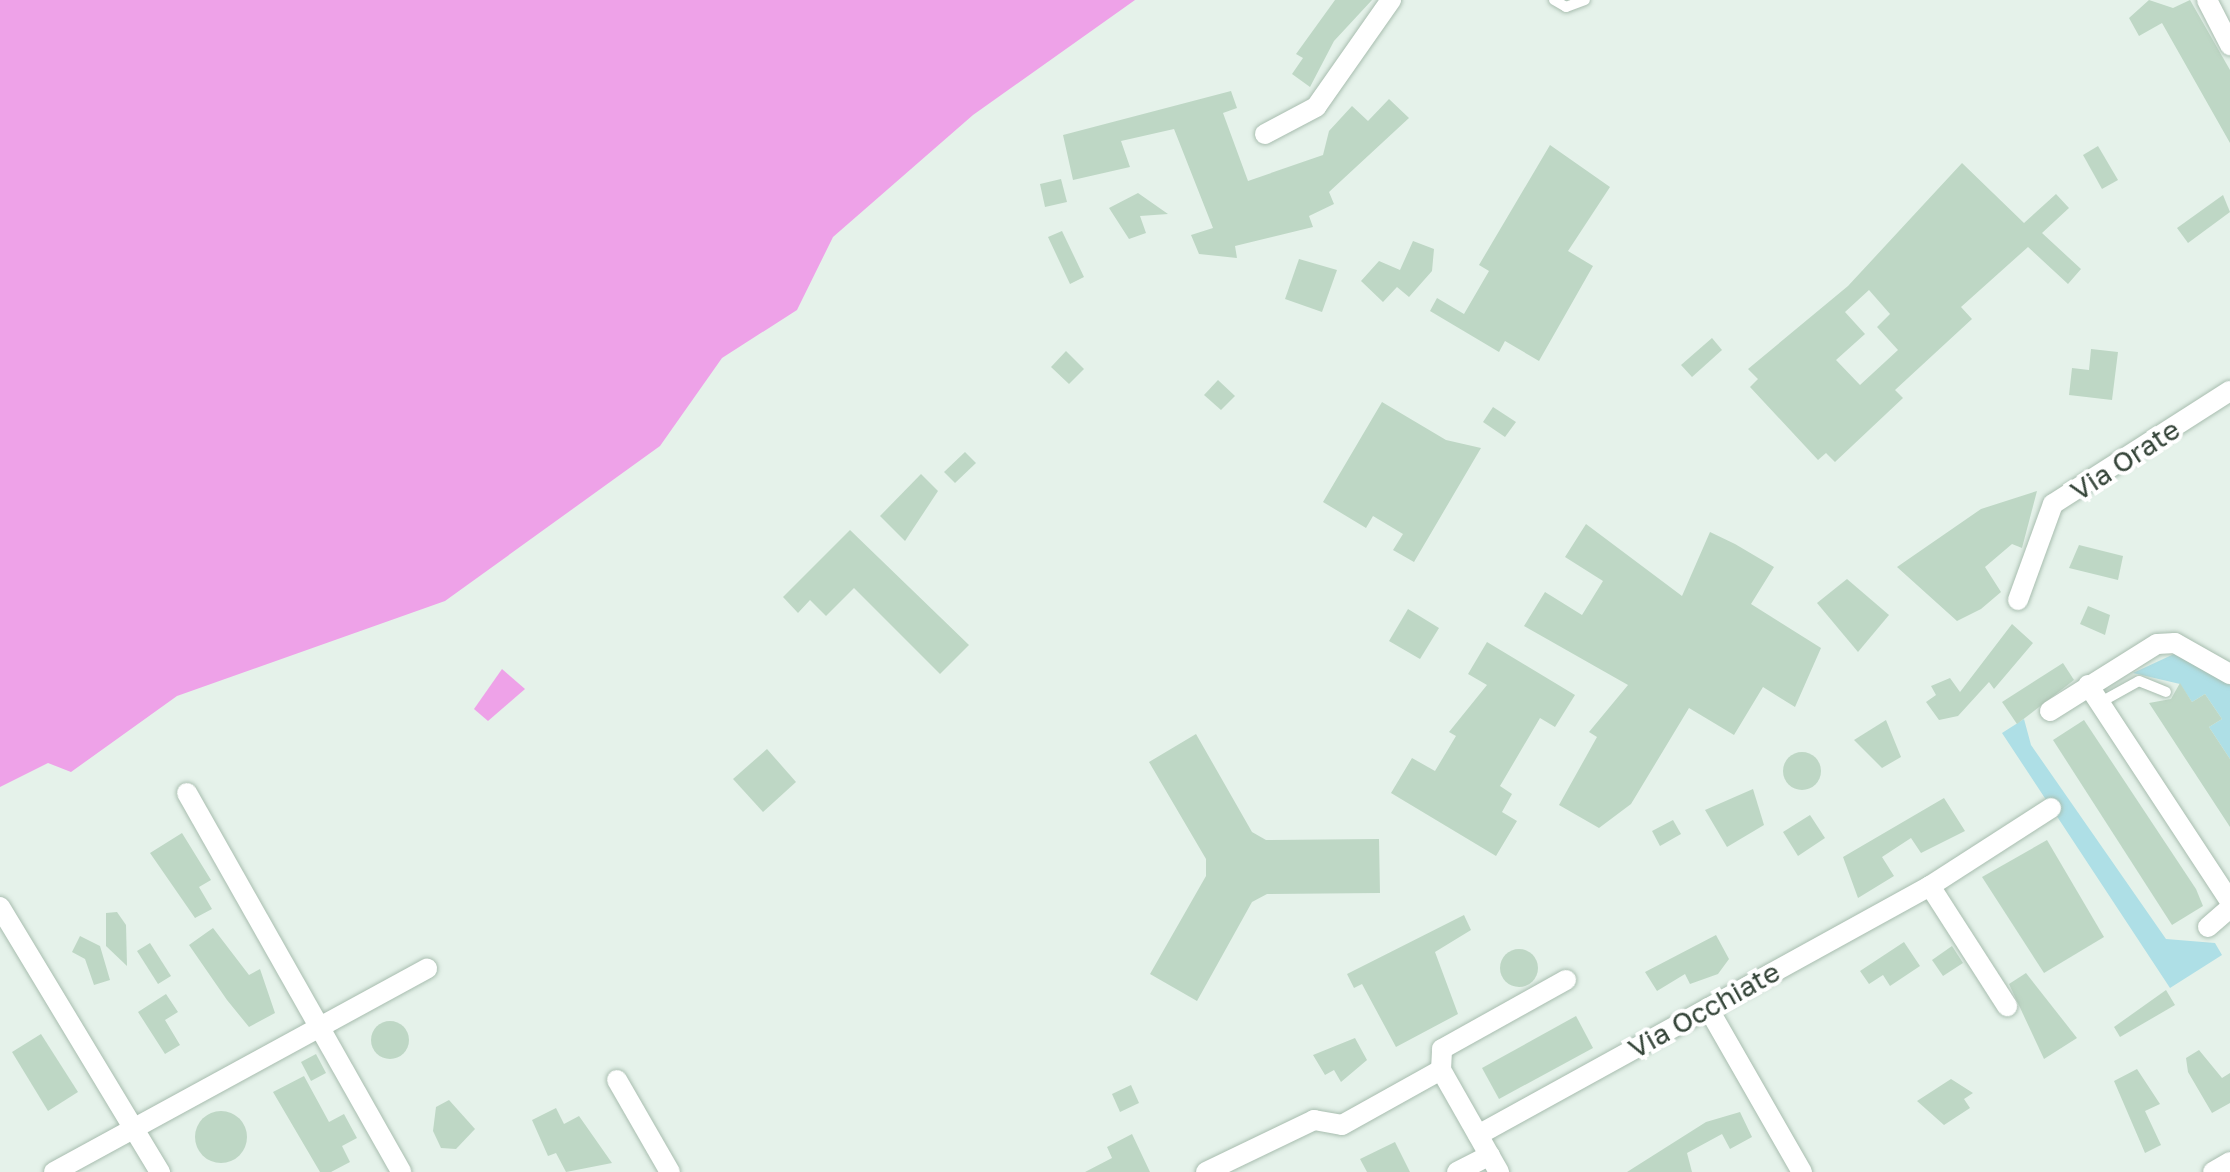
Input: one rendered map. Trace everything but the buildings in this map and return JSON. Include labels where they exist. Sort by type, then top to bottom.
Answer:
[{"type":"street","points":[[1265,134],[1316,107],[1391,0]]},
{"type":"street","points":[[2206,0],[2230,45]]},
{"type":"street","name":"Via Orate","points":[[2018,600],[2053,504],[2086,492],[2230,390]]},
{"type":"street","points":[[2050,710],[2157,644],[2176,643],[2230,674]]},
{"type":"street","points":[[2088,685],[2227,892],[2208,927]]},
{"type":"street","points":[[187,793],[401,1172]]},
{"type":"street","name":"Via Occhiate","points":[[1478,1135],[1930,886],[2051,808]]},
{"type":"street","points":[[1930,886],[2008,1006]]},
{"type":"street","points":[[0,907],[160,1172]]},
{"type":"street","points":[[54,1172],[427,969]]},
{"type":"street","points":[[1457,1172],[1494,1164],[1440,1070],[1442,1049],[1566,980]]},
{"type":"street","points":[[1708,1008],[1802,1172]]},
{"type":"street","points":[[1206,1172],[1314,1120],[1342,1124],[1440,1070]]},
{"type":"street","points":[[617,1080],[670,1172]]},
{"type":"street","points":[[2212,1172],[2230,1162]]},
{"type":"lane","points":[[1554,0],[1574,7],[1585,0]]},
{"type":"lane","points":[[2100,703],[2139,681],[2166,692]]},
{"type":"shaded area","points":[[0,0],[1135,0],[973,115],[833,237],[797,310],[722,358],[660,446],[445,601],[177,696],[71,772],[48,763],[0,787]]},
{"type":"shaded area","points":[[2174,654],[2230,685],[2230,759],[2209,727],[2222,719],[2205,694],[2192,702],[2180,684],[2133,673]]},
{"type":"shaded area","points":[[502,669],[525,689],[488,721],[474,709]]},
{"type":"shaded area","points":[[2024,719],[2031,745],[2166,939],[2215,943],[2222,955],[2170,988],[2002,733]]}]
